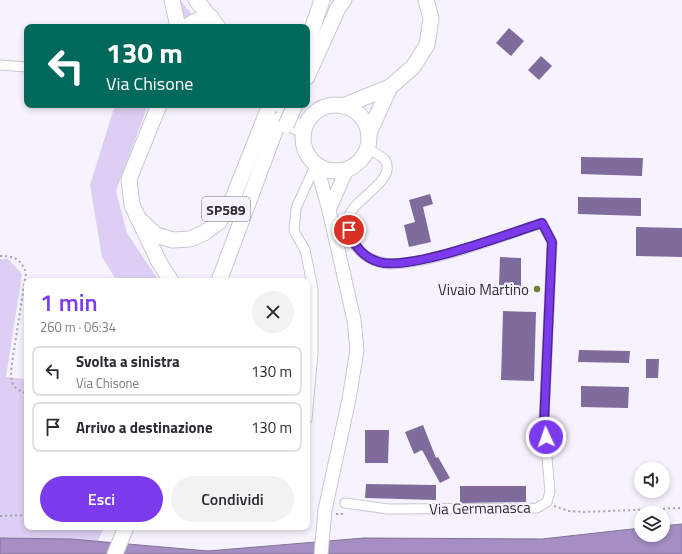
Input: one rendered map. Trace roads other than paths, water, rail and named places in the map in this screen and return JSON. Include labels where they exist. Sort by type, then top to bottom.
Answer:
[{"type":"main road","points":[[172,0],[177,24]]},
{"type":"main road","points":[[196,0],[213,24]]},
{"type":"main road","points":[[303,24],[315,0]]},
{"type":"main road","points":[[310,35],[322,0]]},
{"type":"main road","points":[[310,70],[338,8],[344,0]]},
{"type":"main road","points":[[343,106],[390,87],[413,67],[427,45],[431,18],[426,0]]},
{"type":"main road","points":[[191,24],[196,21],[213,24]]},
{"type":"main road","points":[[316,164],[325,170],[336,171],[347,169],[359,161],[367,148],[369,133],[390,87]]},
{"type":"main road","points":[[303,135],[306,124],[312,115],[321,108],[332,105],[352,109],[366,124],[369,133]]},
{"type":"main road","points":[[310,107],[321,108]]},
{"type":"main road","points":[[158,108],[130,179],[132,205],[169,278]]},
{"type":"main road","name":"SP589","points":[[137,217],[156,235],[173,240],[190,239],[204,233],[219,222],[233,198],[272,108]]},
{"type":"main road","name":"SP589","points":[[275,108],[303,135],[304,146],[308,156],[316,164]]},
{"type":"main road","points":[[282,123],[284,108]]},
{"type":"main road","points":[[219,278],[263,164],[282,123],[293,108]]},
{"type":"main road","points":[[316,164],[329,210],[354,320],[357,350],[349,399],[324,510],[320,554]]},
{"type":"main road","points":[[329,210],[347,169]]},
{"type":"main road","points":[[115,554],[125,530]]},
{"type":"street","points":[[0,65],[24,67]]},
{"type":"street","name":"Via Germanasca","points":[[345,503],[388,509],[537,508],[547,502],[550,492],[544,423],[552,242],[542,223],[466,248],[422,259],[393,264],[378,262],[360,252],[351,238],[348,221],[351,211],[386,175],[387,165],[384,159],[367,148]]},
{"type":"street","points":[[310,386],[313,353],[313,288],[305,250],[294,230],[296,208],[316,164]]},
{"type":"place","name":"Vivaio Martino","points":[[537,289]]}]
